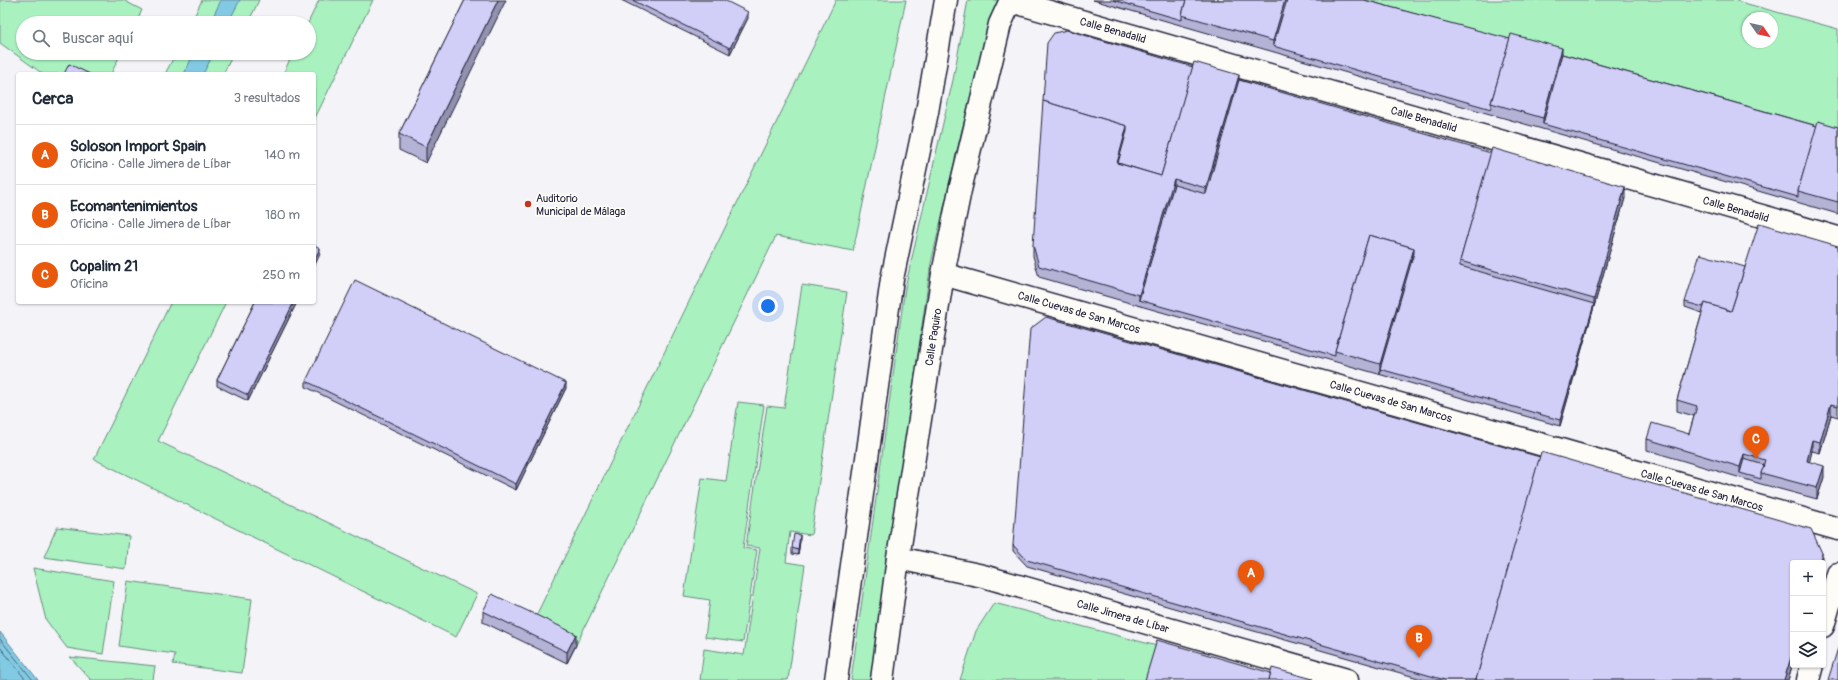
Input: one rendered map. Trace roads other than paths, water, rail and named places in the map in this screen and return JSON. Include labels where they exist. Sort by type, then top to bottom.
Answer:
[{"type":"street","points":[[836,680],[892,278],[927,112],[946,0]]},
{"type":"street","name":"Calle Benadalid","points":[[1011,1],[1838,238]]},
{"type":"street","name":"Calle Paquiro","points":[[882,680],[898,558],[943,274],[960,190],[1000,24],[1011,1]]},
{"type":"street","name":"Calle Cuevas de San Marcos","points":[[943,274],[1838,529]]},
{"type":"street","name":"Calle Jimera de Líbar","points":[[898,558],[983,576],[1347,680]]},
{"type":"street","points":[[1826,616],[1838,574]]},
{"type":"street","points":[[1808,680],[1811,668]]},
{"type":"water","points":[[221,0],[240,0],[232,16],[213,16]]},
{"type":"water","points":[[191,60],[210,60],[204,72],[185,72]]},
{"type":"water","points":[[0,632],[38,680],[0,680]]},
{"type":"place","name":"Auditorio Municipal de Málaga","points":[[528,204]]},
{"type":"place","name":"Copalim 21","points":[[1756,459]]},
{"type":"place","name":"Soloson Import Spain","points":[[1251,593]]},
{"type":"place","name":"Ecomantenimientos","points":[[1419,658]]}]
